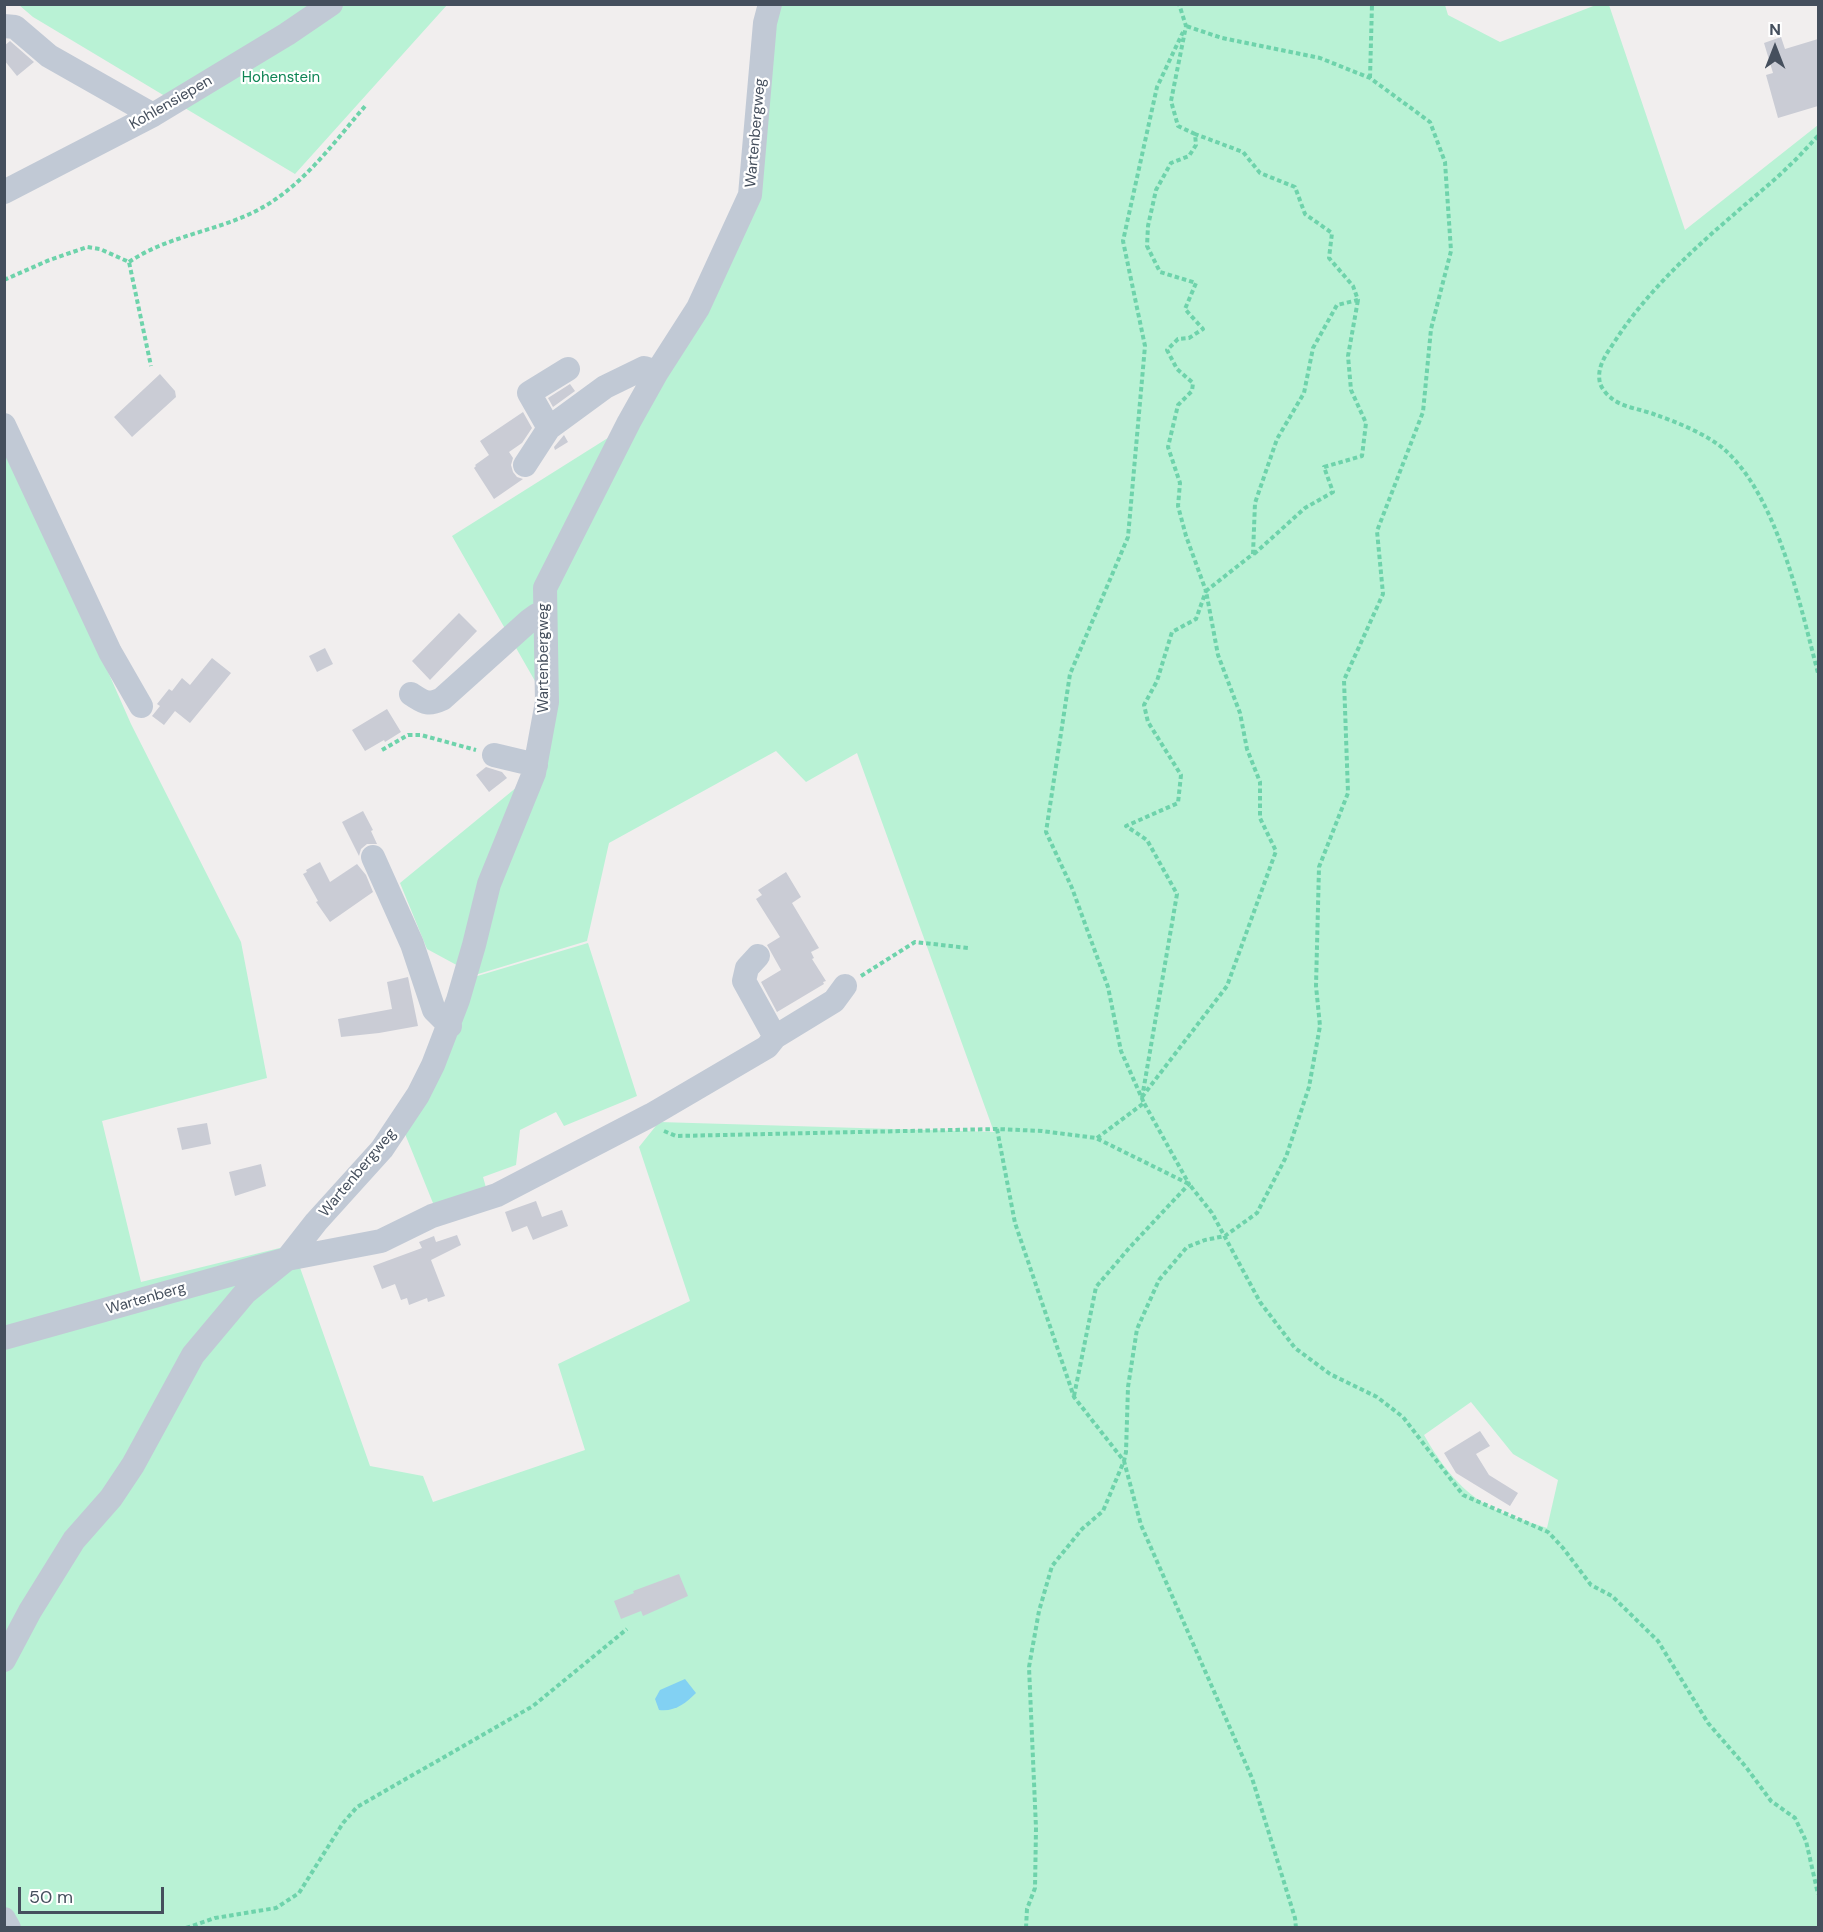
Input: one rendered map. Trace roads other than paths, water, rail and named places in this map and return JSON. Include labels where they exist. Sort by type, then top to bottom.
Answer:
[{"type":"street","name":"Kohlensiepen","points":[[4,192],[153,115],[287,34],[331,4]]},
{"type":"street","name":"Wartenbergweg","points":[[4,1660],[30,1611],[74,1540],[111,1498],[133,1465],[193,1355],[245,1293],[287,1259],[316,1222],[382,1149],[418,1095],[433,1065],[450,1026],[489,884],[536,765],[547,702],[545,588],[629,423],[657,372],[698,308],[750,195],[765,23],[770,4]]},
{"type":"street","points":[[4,26],[15,27],[49,56],[153,115]]},
{"type":"street","points":[[525,465],[549,428],[604,387],[644,368],[657,372]]},
{"type":"street","points":[[549,428],[529,393],[568,369]]},
{"type":"street","points":[[4,424],[110,652],[141,706]]},
{"type":"street","points":[[411,694],[425,703],[433,703],[442,699],[531,620],[544,613]]},
{"type":"street","points":[[483,752],[536,765]]},
{"type":"street","points":[[373,857],[412,944],[434,1010],[450,1026]]},
{"type":"street","points":[[758,956],[747,968],[744,981],[775,1036]]},
{"type":"street","name":"Wartenbergweg","points":[[287,1259],[381,1241],[432,1216],[497,1195],[651,1115],[767,1047],[775,1036],[834,1000],[845,986]]},
{"type":"street","name":"Wartenberg","points":[[4,1338],[287,1259]]},
{"type":"street","points":[[4,1919],[9,1928]]},
{"type":"water","points":[[685,1679],[696,1693],[675,1708],[659,1710],[655,1699],[660,1690]]},
{"type":"park label","name":"Hohenstein","points":[[281,78]]}]
